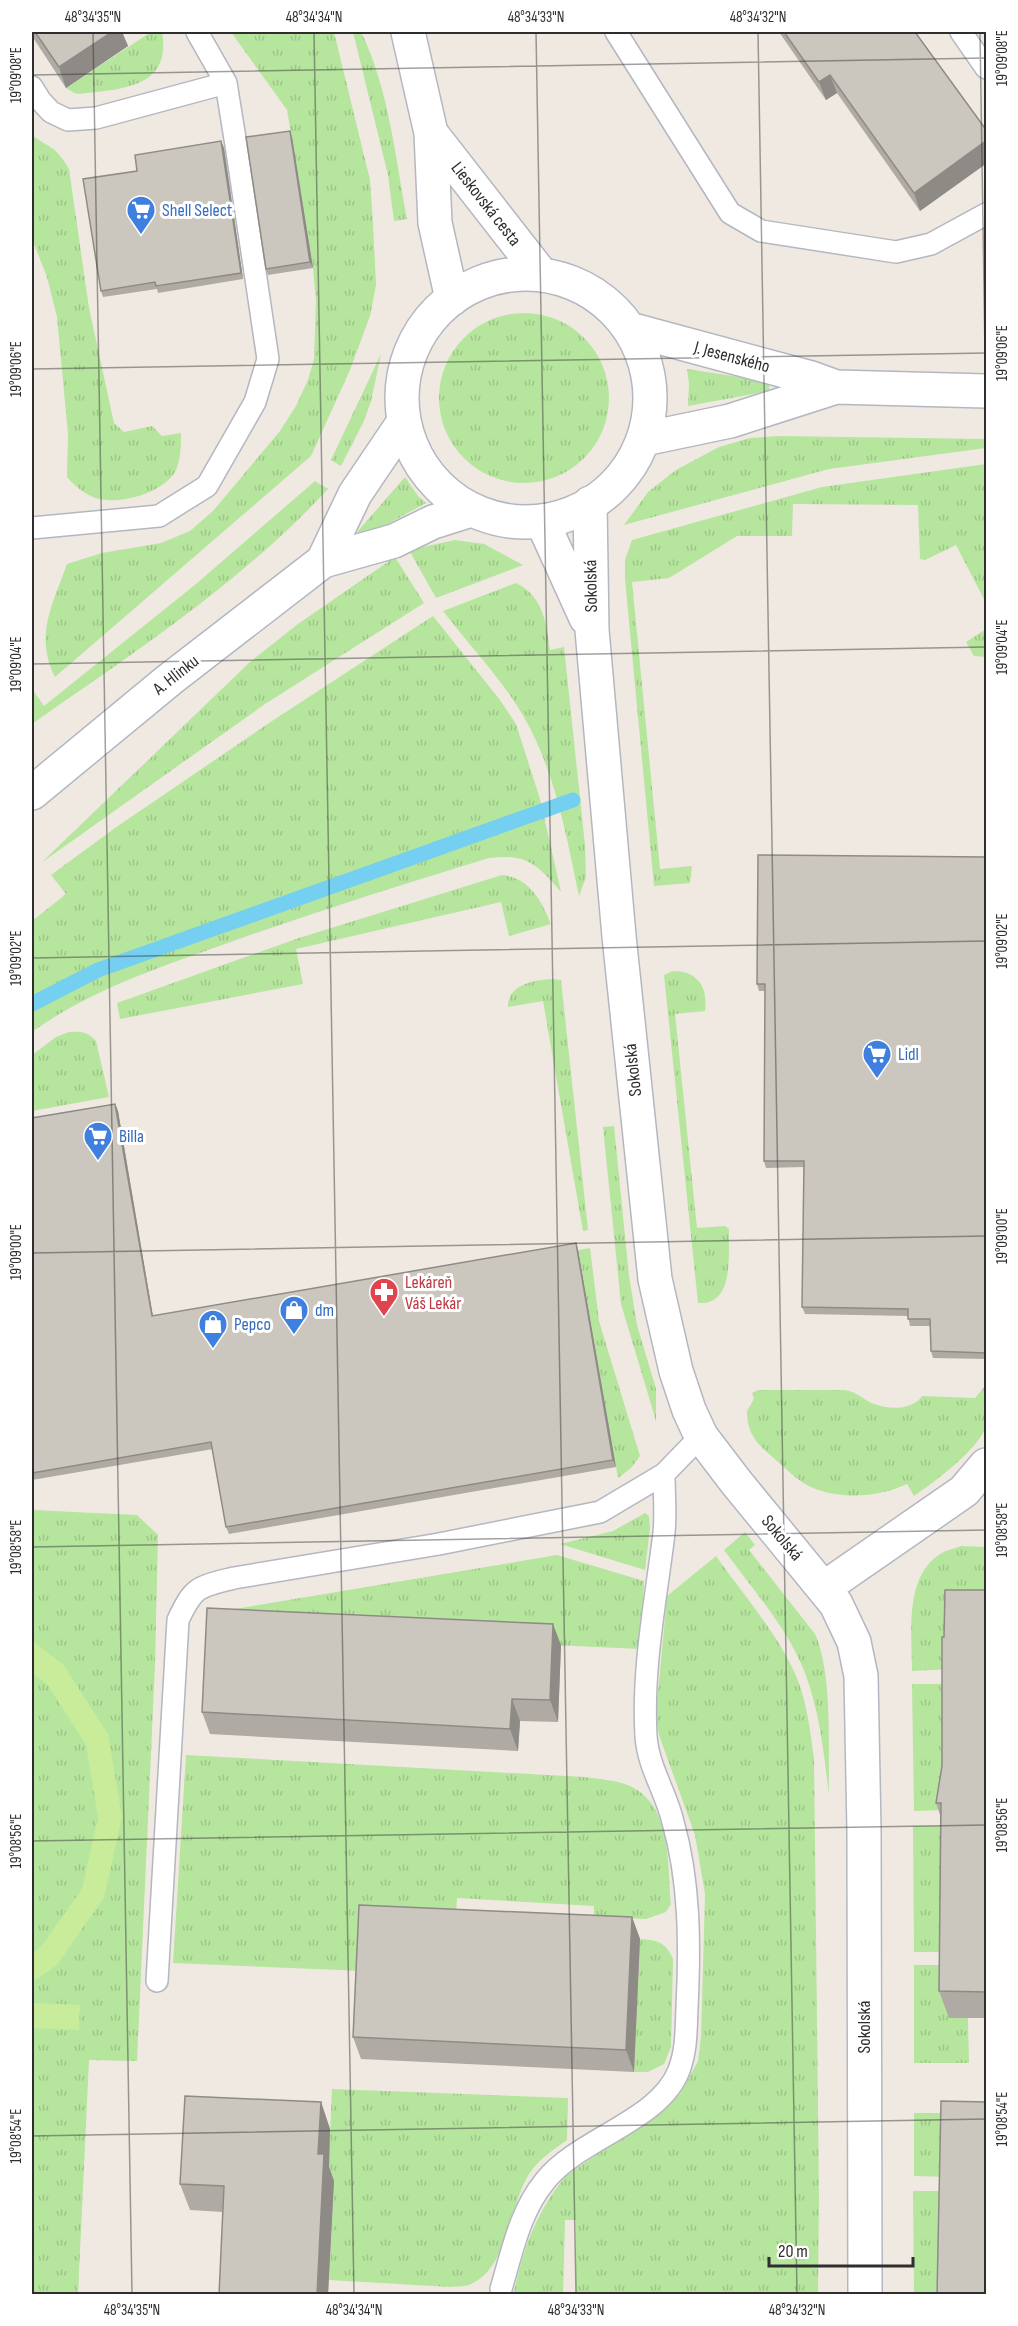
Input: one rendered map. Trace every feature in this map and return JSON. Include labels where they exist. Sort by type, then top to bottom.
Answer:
[{"type":"street","name":"Lieskovská cesta","points":[[408,32],[431,133],[435,223],[452,299]]},
{"type":"street","name":"Lieskovská cesta","points":[[431,133],[542,274]]},
{"type":"street","name":"Lieskovská cesta","points":[[542,274],[592,294],[618,315],[629,328],[645,356],[654,385],[652,415],[644,439],[627,470],[598,498],[574,512],[542,521],[507,521],[471,510],[452,500],[432,483],[411,449],[403,423],[400,387],[412,351],[431,320],[452,299],[467,288],[501,276],[542,274]]},
{"type":"street","name":"J. Jesenského","points":[[629,328],[811,378],[836,387],[987,391]]},
{"type":"street","name":"J. Jesenského","points":[[644,439],[730,421],[836,387]]},
{"type":"street","points":[[323,561],[355,494],[403,423]]},
{"type":"street","name":"Sokolská","points":[[590,503],[592,630],[618,925],[655,1279],[676,1371],[689,1410],[701,1436],[836,1604],[858,1656],[861,1676],[864,1832],[865,2295]]},
{"type":"street","points":[[323,561],[394,541],[433,522],[471,510]]},
{"type":"street","points":[[542,521],[592,630]]},
{"type":"street","name":"A. Hlinku","points":[[32,793],[169,680],[323,561]]},
{"type":"street","points":[[824,1588],[964,1491],[987,1465]]},
{"type":"lane","points":[[32,528],[159,516],[207,486],[255,402],[268,359],[226,83],[197,32]]},
{"type":"lane","points":[[616,32],[730,213],[761,231],[896,252],[931,244],[987,214]]},
{"type":"lane","points":[[961,32],[987,68]]},
{"type":"lane","points":[[32,87],[51,112],[68,120],[96,118],[226,83]]},
{"type":"lane","points":[[157,1981],[178,1620],[190,1595],[207,1584],[234,1578],[439,1544],[600,1512],[664,1474],[701,1436]]},
{"type":"lane","points":[[501,2289],[523,2219],[532,2199],[545,2180],[572,2156],[632,2119],[667,2091],[679,2070],[686,2044],[688,1993],[686,1891],[681,1853],[673,1820],[651,1764],[646,1739],[645,1710],[664,1530],[664,1474]]},
{"type":"green space","points":[[151,32],[162,32],[163,51],[159,65],[140,83],[80,94],[66,88]]},
{"type":"green space","points":[[231,32],[334,32],[370,180],[376,285],[370,316],[350,370],[311,456],[55,677],[49,662],[46,633],[52,606],[67,564],[102,553],[161,543],[190,531],[213,511],[280,431],[296,406],[308,380],[314,359],[316,301],[313,268],[287,110]]},
{"type":"green space","points":[[353,32],[361,32],[371,54],[385,100],[407,219],[394,221],[388,175]]},
{"type":"green space","points":[[32,135],[56,152],[69,169],[89,308],[114,423],[124,432],[152,426],[162,436],[181,433],[180,456],[176,470],[162,485],[139,496],[103,500],[86,493],[67,477],[68,434],[57,317],[47,277],[32,239]]},
{"type":"green space","points":[[524,313],[556,320],[571,327],[584,338],[595,351],[602,366],[609,398],[602,430],[595,445],[584,458],[571,469],[556,476],[524,483],[492,476],[477,469],[464,458],[453,445],[446,430],[439,398],[446,366],[453,351],[464,338],[477,327],[492,320]]},
{"type":"green space","points":[[381,354],[371,401],[364,421],[341,466],[331,460]]},
{"type":"green space","points":[[687,369],[766,381],[769,384],[769,391],[688,406]]},
{"type":"green space","points":[[778,436],[986,439],[986,448],[829,469],[624,525],[648,492],[676,470],[719,447],[750,438]]},
{"type":"green space","points":[[986,464],[986,603],[956,545],[925,560],[920,559],[918,505],[793,504],[792,536],[737,536],[669,578],[632,582],[660,869],[692,866],[690,883],[654,886],[625,579],[625,560],[632,540],[822,487]]},
{"type":"green space","points":[[405,477],[418,496],[426,503],[362,538],[358,536],[358,531]]},
{"type":"green space","points":[[315,481],[328,489],[260,555],[186,614],[32,724],[32,689],[44,706],[196,584]]},
{"type":"green space","points":[[455,540],[484,544],[523,565],[436,598],[409,550]]},
{"type":"green space","points":[[395,557],[424,603],[265,704],[41,863],[250,662],[298,624]]},
{"type":"green space","points":[[516,583],[533,596],[538,603],[545,621],[550,650],[564,647],[585,845],[586,877],[579,896],[556,795],[539,747],[506,689],[443,611]]},
{"type":"green space","points":[[433,616],[500,700],[516,724],[540,799],[561,892],[531,863],[513,857],[489,858],[323,910],[150,971],[77,1004],[32,1032],[32,921],[66,894],[51,875],[115,828],[272,721]]},
{"type":"green space","points":[[986,629],[986,657],[974,656],[966,642]]},
{"type":"green space","points":[[502,875],[512,877],[527,885],[543,907],[551,924],[509,936],[501,902],[296,949],[303,984],[120,1019],[117,1003],[299,938]]},
{"type":"green space","points":[[673,971],[695,977],[703,988],[706,1002],[705,1011],[675,1014],[697,1228],[725,1226],[729,1229],[727,1277],[718,1296],[710,1302],[698,1303],[664,975]]},
{"type":"green space","points":[[561,980],[588,1230],[583,1231],[543,1001],[508,1007],[509,999],[517,988],[530,982]]},
{"type":"green space","points":[[69,1032],[84,1033],[96,1041],[109,1097],[32,1111],[32,1055],[56,1037]]},
{"type":"green space","points":[[614,1126],[629,1276],[637,1325],[656,1389],[656,1421],[621,1304],[603,1127]]},
{"type":"green space","points":[[590,1248],[599,1321],[640,1456],[631,1468],[618,1478],[578,1250]]},
{"type":"green space","points":[[986,1359],[988,1410],[983,1434],[956,1464],[914,1496],[907,1484],[885,1492],[861,1495],[836,1494],[813,1488],[793,1476],[764,1449],[755,1439],[749,1427],[747,1411],[754,1399],[752,1393],[758,1390],[844,1390],[874,1404],[893,1408],[913,1404],[922,1396],[975,1398],[986,1385]]},
{"type":"green space","points":[[32,1510],[137,1515],[158,1535],[155,1665],[137,2061],[89,2060],[78,2294],[32,2294]]},
{"type":"green space","points":[[645,1513],[649,1516],[650,1528],[645,1570],[560,1544],[613,1531]]},
{"type":"green space","points":[[745,1532],[755,1545],[749,1550],[815,1634],[821,1650],[827,1690],[829,1795],[818,1718],[798,1656],[769,1609],[724,1550]]},
{"type":"green space","points":[[961,1546],[986,1547],[986,1617],[951,1669],[912,1671],[912,1607],[920,1577],[928,1564],[940,1554]]},
{"type":"green space","points":[[557,1555],[644,1581],[641,1649],[215,1630],[229,1610]]},
{"type":"green space","points":[[716,1556],[770,1629],[796,1676],[808,1716],[814,1758],[818,2294],[576,2294],[576,2220],[565,2220],[563,2294],[514,2292],[522,2260],[539,2217],[566,2176],[680,2094],[698,2061],[701,2037],[705,1894],[695,1835],[659,1735],[656,1715],[667,1596]]},
{"type":"green space","points":[[32,1641],[63,1664],[108,1734],[122,1817],[104,1898],[56,1966],[32,1982],[32,1953],[40,1948],[82,1889],[98,1817],[86,1745],[47,1684],[32,1673]]},
{"type":"green space","points":[[912,1684],[951,1684],[949,1810],[914,1811]]},
{"type":"green space","points":[[186,1755],[584,1777],[625,1784],[644,1795],[654,1807],[661,1822],[668,1854],[671,1904],[666,1912],[646,1919],[594,1917],[594,1906],[457,1898],[455,1930],[364,1971],[173,1963]]},
{"type":"green space","points":[[913,1826],[949,1826],[948,1952],[914,1952]]},
{"type":"green space","points":[[640,1939],[664,1945],[673,1959],[671,2047],[664,2064],[648,2072],[634,2072]]},
{"type":"green space","points":[[914,1965],[948,1965],[968,2018],[969,2063],[914,2063]]},
{"type":"green space","points":[[32,2003],[80,2005],[79,2030],[32,2028]]},
{"type":"green space","points":[[332,2089],[568,2098],[567,2140],[542,2159],[529,2174],[522,2187],[500,2251],[482,2277],[469,2285],[450,2287],[329,2280],[334,2181],[328,2180]]},
{"type":"green space","points":[[914,2113],[986,2113],[948,2177],[914,2176]]},
{"type":"green space","points":[[913,2191],[948,2191],[946,2292],[914,2292]]},
{"type":"building","points":[[35,32],[112,32],[59,67]]},
{"type":"building","points":[[784,32],[915,32],[987,131],[987,140],[914,193],[830,75],[819,82]]},
{"type":"building","points":[[290,131],[310,262],[266,269],[246,137]]},
{"type":"building","points":[[221,141],[241,273],[156,286],[155,282],[101,291],[83,179],[137,171],[135,155]]},
{"type":"building","name":"Lidl","points":[[758,855],[987,857],[987,1353],[931,1351],[930,1319],[908,1319],[908,1309],[802,1307],[804,1161],[764,1161],[765,984],[757,984]]},
{"type":"building","points":[[115,1104],[152,1316],[576,1243],[613,1460],[226,1527],[211,1442],[32,1473],[32,1118]]},
{"type":"building","points":[[945,1590],[987,1590],[987,1992],[939,1991],[941,1803],[936,1803],[942,1766],[942,1637],[944,1637]]},
{"type":"building","points":[[207,1608],[553,1624],[550,1700],[512,1699],[510,1729],[202,1712]]},
{"type":"building","points":[[359,1905],[632,1917],[626,2050],[353,2037]]},
{"type":"building","points":[[185,2096],[321,2102],[318,2154],[324,2154],[317,2295],[219,2295],[224,2186],[180,2184]]},
{"type":"building","points":[[941,2101],[987,2102],[987,2295],[937,2295]]},
{"type":"waterway","points":[[32,1004],[98,970],[573,800]]},
{"type":"place","name":"Shell Select","points":[[141,236]]},
{"type":"place","name":"Lidl","points":[[877,1080]]},
{"type":"place","name":"Billa","points":[[98,1162]]},
{"type":"place","name":"Lekáreň Váš Lekár","points":[[384,1318]]},
{"type":"place","name":"dm","points":[[294,1336]]},
{"type":"place","name":"Pepco","points":[[213,1350]]}]
